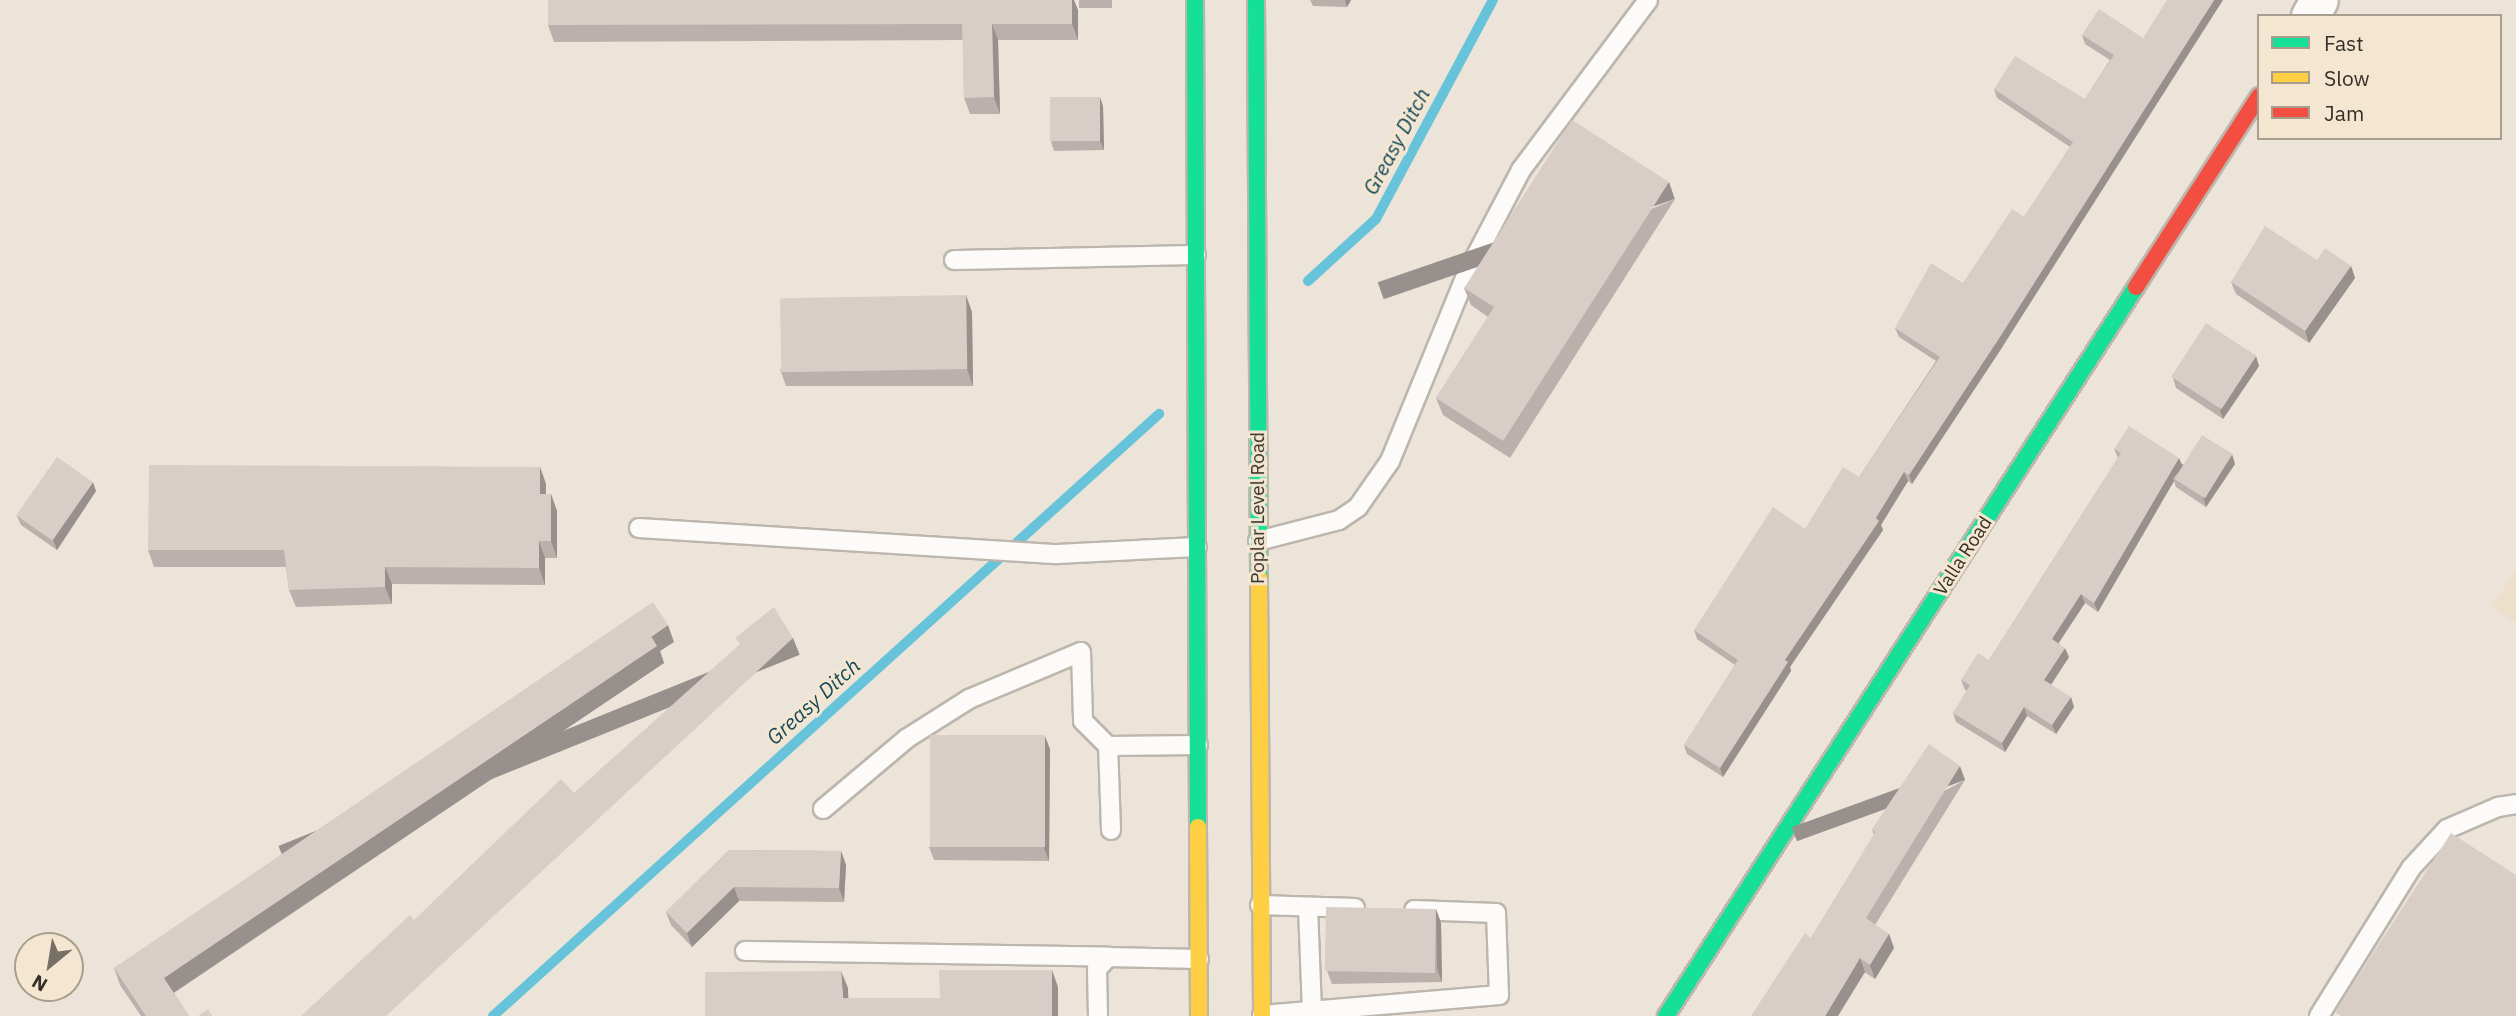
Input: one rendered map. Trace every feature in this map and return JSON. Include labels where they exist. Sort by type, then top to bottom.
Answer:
[{"type":"main road","points":[[1195,0],[1199,1016]]},
{"type":"main road","name":"Poplar Level Road","points":[[1256,0],[1262,1016]]},
{"type":"main road","name":"Valla Road","points":[[1666,1016],[2257,99]]},
{"type":"lane","points":[[1258,541],[1339,520],[1358,507],[1390,461],[1468,271],[1521,170],[1648,0]]},
{"type":"lane","points":[[954,260],[1196,255]]},
{"type":"lane","points":[[639,528],[1045,553],[1197,547]]},
{"type":"lane","points":[[823,809],[906,739],[974,695],[1080,653],[1083,721],[1108,746],[1111,830]]},
{"type":"lane","points":[[1108,746],[1198,745]]},
{"type":"lane","points":[[2319,1016],[2411,868],[2447,829],[2498,807],[2516,804]]},
{"type":"lane","points":[[1260,905],[1496,913],[1499,995],[1262,1016]]},
{"type":"lane","points":[[1308,907],[1312,1011]]},
{"type":"lane","points":[[745,951],[1199,959]]},
{"type":"lane","points":[[1098,1016],[1097,969],[1108,957]]},
{"type":"shaded area","points":[[2516,569],[2516,623],[2491,607]]},
{"type":"building","points":[[548,0],[1072,0],[1072,24],[992,24],[994,97],[964,98],[962,24],[548,25]]},
{"type":"building","points":[[2167,0],[2214,0],[2000,337],[1909,475],[1904,472],[1876,518],[1879,521],[1785,660],[1788,662],[1720,768],[1684,745],[1738,660],[1694,630],[1773,507],[1805,529],[1843,467],[1859,477],[1940,357],[1895,328],[1931,263],[1963,283],[2012,209],[2024,217],[2073,142],[1994,89],[2015,56],[2085,99],[2114,55],[2082,35],[2099,9],[2143,38]]},
{"type":"building","points":[[1050,97],[1100,97],[1100,141],[1050,141]]},
{"type":"building","points":[[1572,120],[1669,182],[1503,441],[1436,398],[1494,307],[1464,288]]},
{"type":"building","points":[[2265,226],[2317,260],[2325,248],[2351,266],[2305,331],[2231,282]]},
{"type":"building","points":[[966,295],[967,369],[781,372],[780,298]]},
{"type":"building","points":[[2206,323],[2256,356],[2221,409],[2171,377]]},
{"type":"building","points":[[2129,426],[2179,458],[2094,603],[2081,594],[2052,639],[2065,648],[2044,680],[2071,697],[2052,725],[2024,707],[2002,743],[1953,713],[1970,685],[1961,680],[1978,653],[1989,660],[2121,453],[2114,449]]},
{"type":"building","points":[[2202,435],[2233,454],[2205,498],[2174,479]]},
{"type":"building","points":[[57,457],[93,482],[52,540],[16,515]]},
{"type":"building","points":[[149,465],[540,467],[540,494],[551,494],[551,541],[539,541],[539,568],[385,567],[385,587],[289,590],[284,550],[148,550]]},
{"type":"building","points":[[653,602],[668,625],[651,636],[657,646],[164,978],[189,1016],[146,1016],[114,968]]},
{"type":"building","points":[[774,607],[793,638],[386,1016],[301,1016],[410,915],[414,920],[561,779],[574,793],[740,644],[735,638]]},
{"type":"building","points":[[930,735],[1045,735],[1045,847],[930,847]]},
{"type":"building","points":[[1929,744],[1960,766],[1866,918],[1889,934],[1870,965],[1860,958],[1825,1016],[1751,1016],[1805,933],[1811,938],[1875,832],[1872,829]]},
{"type":"building","points":[[2451,833],[2516,875],[2516,1016],[2341,1016],[2335,1012]]},
{"type":"building","points":[[729,850],[841,851],[839,888],[734,887],[687,933],[666,912]]},
{"type":"building","points":[[1326,907],[1436,909],[1435,973],[1325,971]]},
{"type":"building","points":[[939,970],[1052,970],[1052,1016],[705,1016],[705,972],[841,971],[843,998],[940,998]]},
{"type":"building","points":[[208,1009],[212,1016],[198,1016]]},
{"type":"waterway","name":"Greasy Ditch","points":[[1308,281],[1376,219],[1493,0]]},
{"type":"waterway","name":"Greasy Ditch","points":[[493,1016],[1159,414]]},
{"type":"traffic: fast","points":[[1195,0],[1198,827]]},
{"type":"traffic: fast","points":[[1256,0],[1259,578]]},
{"type":"traffic: fast","points":[[1666,1016],[2136,287]]},
{"type":"traffic: slow","points":[[1259,578],[1262,1016]]},
{"type":"traffic: slow","points":[[1198,827],[1199,1016]]},
{"type":"traffic: jam","points":[[2136,287],[2257,99]]}]
